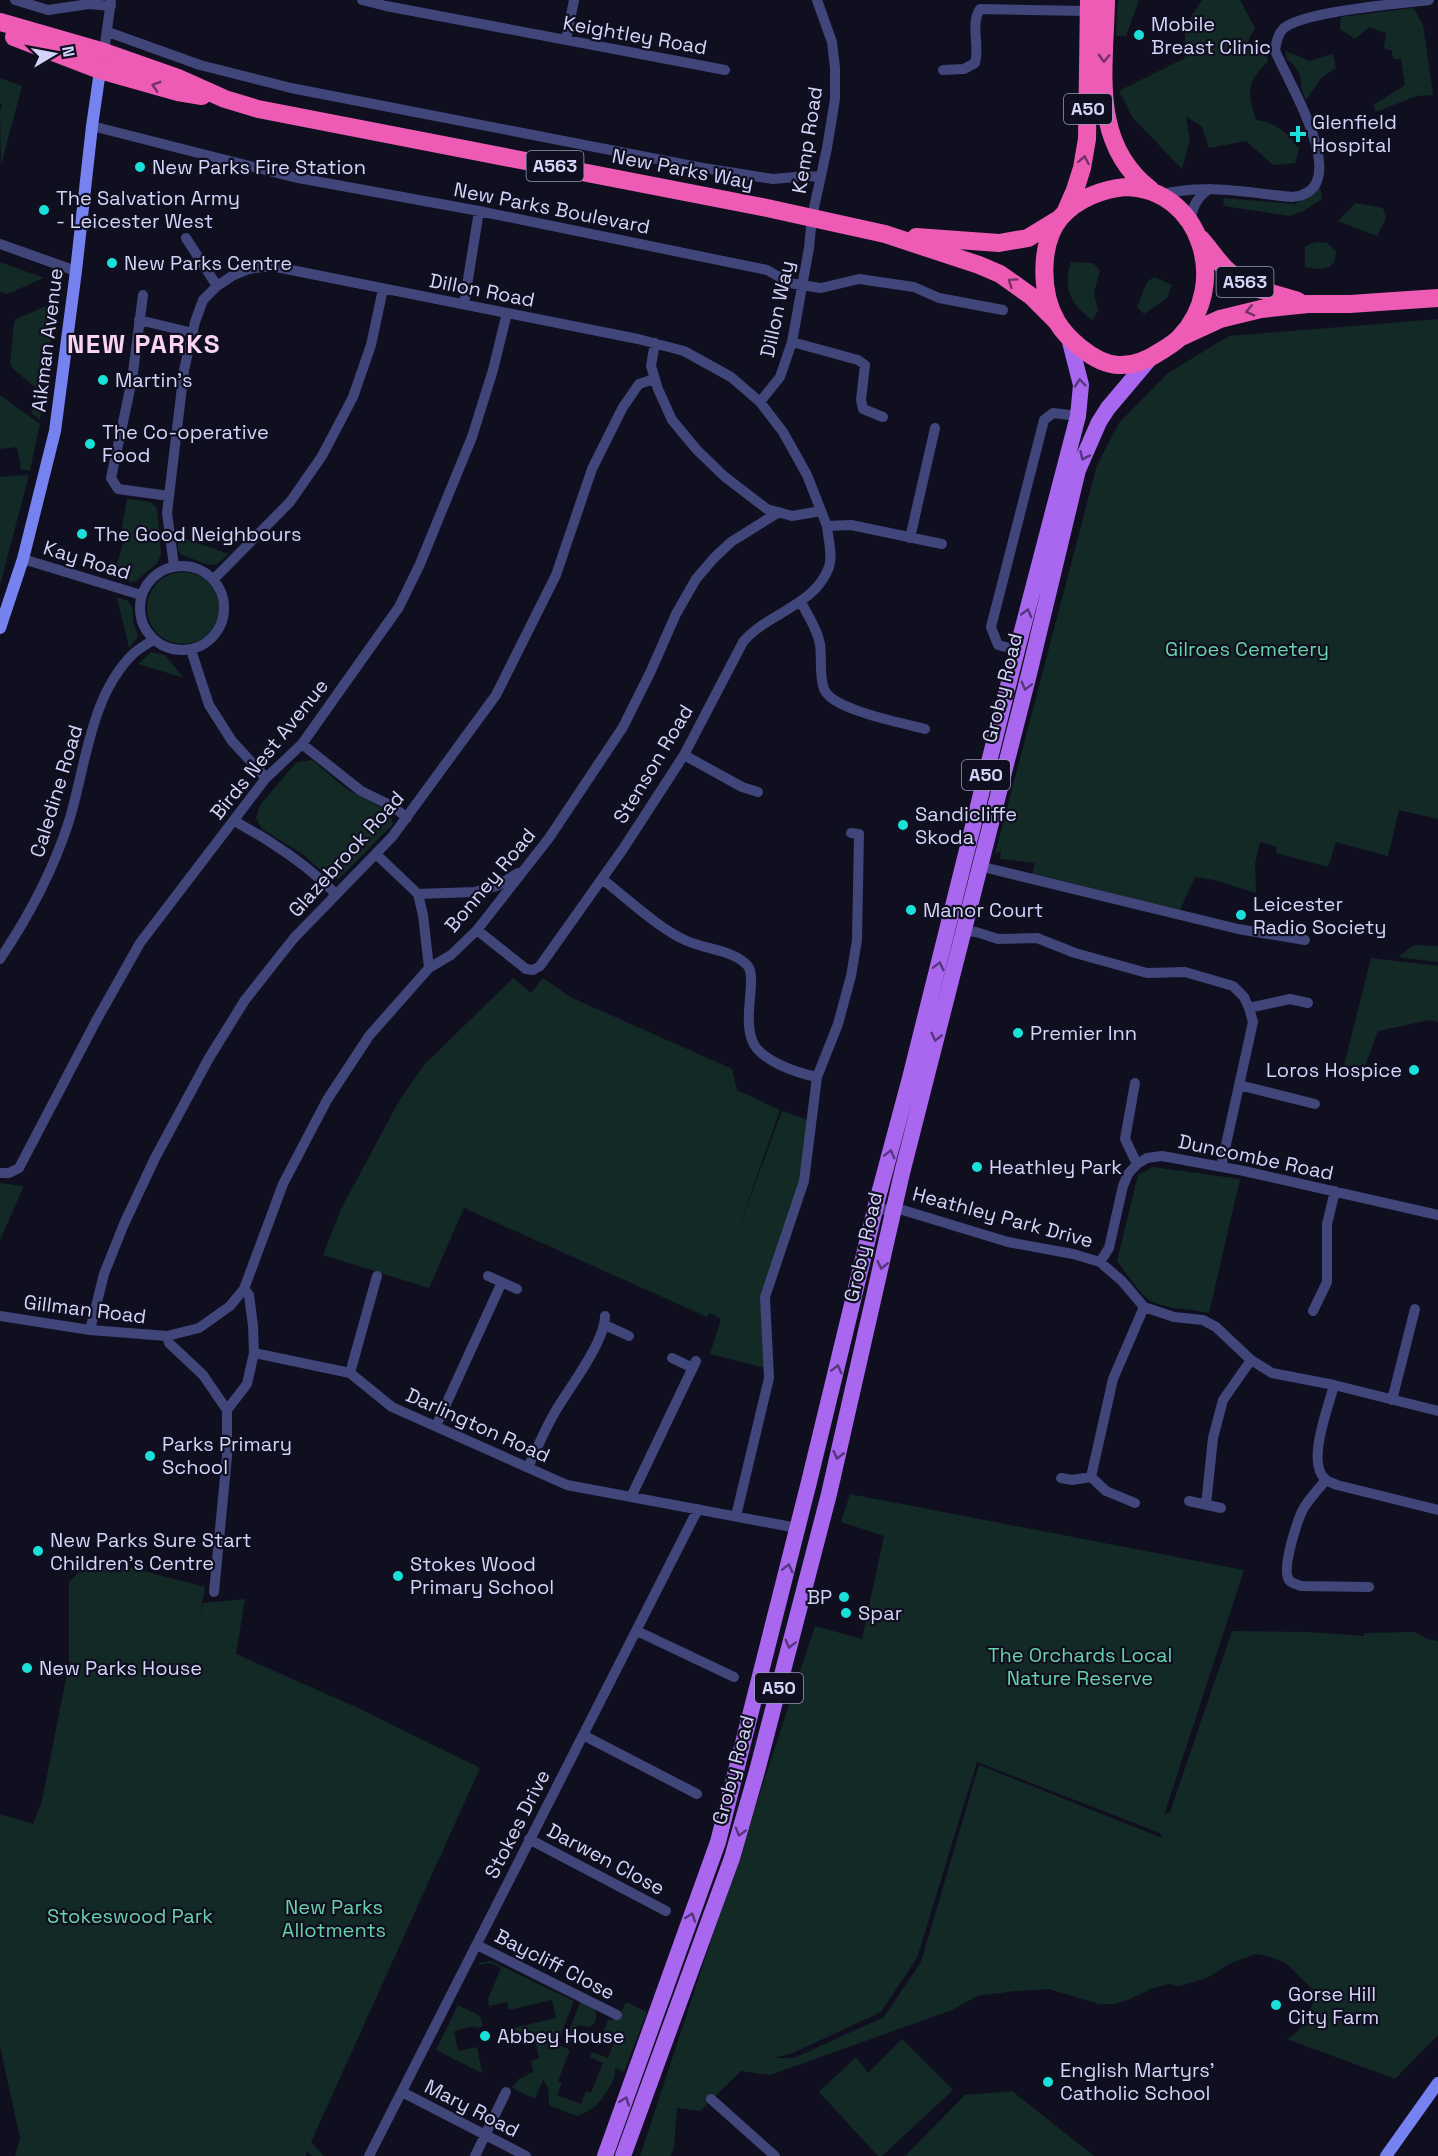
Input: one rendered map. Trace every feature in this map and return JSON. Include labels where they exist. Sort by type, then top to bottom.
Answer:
[{"type":"highway","name":"A50","points":[[1088,6],[1087,139],[1076,190],[1050,238],[1044,271],[1048,299],[1056,321],[1069,338],[1100,360],[1116,365],[1134,363],[1152,356],[1180,337],[1200,305],[1205,284],[1205,266],[1194,229],[1175,205],[1137,179],[1118,153],[1107,125],[1103,94],[1106,0]]},
{"type":"highway","name":"New Parks Way","points":[[0,22],[178,92],[225,99],[258,109],[812,217],[885,234],[1000,274],[1031,296],[1056,321]]},
{"type":"highway","name":"New Parks Way","points":[[0,31],[102,61]]},
{"type":"highway","points":[[1062,217],[1081,201],[1109,189],[1137,188],[1156,193]]},
{"type":"highway","name":"New Parks Way","points":[[885,234],[999,243],[1028,238],[1062,217]]},
{"type":"highway","name":"A563","points":[[1194,229],[1226,269],[1248,284],[1308,304]]},
{"type":"highway","name":"A563","points":[[1180,337],[1227,316],[1261,309],[1308,304],[1350,304],[1438,298]]},
{"type":"main road","name":"Groby Road","points":[[605,2156],[718,1842],[874,1211],[956,900],[1017,650],[1078,416],[1080,385],[1069,338]]},
{"type":"main road","name":"Groby Road","points":[[623,2156],[732,1858],[751,1793],[829,1494],[896,1208],[902,1173],[1022,704],[1078,470],[1099,422],[1108,408],[1152,356]]},
{"type":"street","points":[[15,0],[48,10],[111,3],[102,61]]},
{"type":"street","name":"Keightley Road","points":[[362,0],[725,70]]},
{"type":"street","points":[[566,40],[574,0]]},
{"type":"street","name":"Kemp Road","points":[[812,217],[828,147],[835,99],[836,68],[832,42],[817,0]]},
{"type":"street","points":[[1156,193],[1209,189],[1292,197],[1302,196],[1312,189],[1318,177],[1320,162],[1317,142],[1275,50],[1276,40],[1282,29],[1297,21],[1335,13],[1429,0]]},
{"type":"street","points":[[943,70],[964,69],[975,63],[977,55],[975,16],[980,9],[1088,6]]},
{"type":"street","points":[[108,32],[200,65],[291,88],[726,172],[773,179],[820,177]]},
{"type":"street","name":"Aikman Avenue","points":[[0,628],[23,559],[55,431],[102,61]]},
{"type":"street","name":"New Parks Boulevard","points":[[92,126],[293,177],[479,211],[767,270],[790,283],[821,288],[859,279],[914,287],[939,298],[1003,310]]},
{"type":"street","points":[[1194,229],[1191,216],[1198,196],[1209,189]]},
{"type":"street","points":[[464,304],[479,211]]},
{"type":"street","name":"Dillon Way","points":[[760,402],[780,377],[792,342],[809,248],[812,217]]},
{"type":"street","points":[[186,238],[217,286]]},
{"type":"street","points":[[0,244],[76,271]]},
{"type":"street","name":"Dillon Road","points":[[174,566],[167,513],[184,370],[192,333],[203,300],[217,286],[232,276],[271,266],[655,343],[684,351],[731,377],[760,402],[783,432],[807,475],[827,526]]},
{"type":"street","points":[[213,580],[290,502],[322,456],[360,376],[371,345],[383,289]]},
{"type":"street","points":[[142,295],[132,380],[111,478],[118,489],[169,495]]},
{"type":"street","name":"Birds Nest Avenue","points":[[0,1173],[9,1173],[19,1168],[140,943],[266,778],[302,744],[399,607],[420,564],[472,438],[493,370],[507,313]]},
{"type":"street","points":[[139,320],[192,333]]},
{"type":"street","points":[[792,342],[858,360],[865,365],[861,400],[863,409],[884,417]]},
{"type":"street","points":[[655,343],[651,366],[654,379],[672,420],[697,450],[737,487],[767,509],[792,516],[821,511]]},
{"type":"street","name":"Glazebrook Road","points":[[90,1330],[104,1274],[124,1224],[155,1158],[208,1058],[245,1000],[294,938],[376,854],[406,818],[496,695],[556,575],[592,469],[623,407],[639,384],[654,379]]},
{"type":"street","name":"Groby Road","points":[[1017,650],[998,645],[991,627],[1041,431],[1044,420],[1053,413],[1078,416]]},
{"type":"street","points":[[910,538],[935,428]]},
{"type":"street","name":"Bonney Road","points":[[244,1289],[283,1184],[327,1100],[369,1036],[429,968],[451,955],[477,930],[561,821],[622,726],[650,674],[676,614],[696,579],[731,542],[779,512]]},
{"type":"street","points":[[827,526],[851,525],[942,544]]},
{"type":"street","name":"Stenson Road","points":[[477,930],[526,969],[537,969],[602,879],[684,755],[743,642],[763,623],[801,602],[820,584],[830,566],[827,526]]},
{"type":"street","name":"Kay Road","points":[[23,559],[141,595]]},
{"type":"street","points":[[153,640],[167,648],[191,650],[209,641],[220,626],[223,616],[223,597],[213,580],[195,568],[174,566]]},
{"type":"street","name":"Kay Road","points":[[153,640],[142,624],[139,614],[141,595],[153,576],[174,566]]},
{"type":"street","points":[[801,602],[818,636],[823,682],[825,692],[830,698],[848,708],[925,729]]},
{"type":"street","name":"Caledine Road","points":[[0,959],[30,912],[52,869],[69,821],[95,723],[106,692],[119,671],[135,653],[153,640]]},
{"type":"street","points":[[191,650],[209,705],[232,741],[266,778]]},
{"type":"street","points":[[302,744],[349,783],[394,807],[406,818]]},
{"type":"street","points":[[684,755],[742,787],[758,792]]},
{"type":"street","points":[[234,820],[268,840],[304,866],[336,894]]},
{"type":"street","points":[[736,1516],[769,1378],[765,1297],[804,1181],[817,1077],[838,1024],[851,976],[857,940],[859,834],[851,833]]},
{"type":"street","points":[[376,854],[418,894],[423,915],[429,968]]},
{"type":"street","points":[[979,866],[1238,929],[1305,940]]},
{"type":"street","points":[[418,894],[474,892],[497,886],[525,869]]},
{"type":"street","points":[[602,879],[670,932],[747,964],[751,979],[749,1028],[752,1041],[757,1049],[776,1063],[817,1077]]},
{"type":"street","points":[[963,931],[976,932],[998,939],[1037,938],[1075,953],[1147,973],[1185,972],[1233,986],[1244,997],[1252,1022],[1221,1167]]},
{"type":"street","points":[[1249,1008],[1290,999],[1308,1004]]},
{"type":"street","points":[[1100,1262],[1109,1248],[1123,1186],[1128,1174],[1137,1164],[1125,1139],[1135,1083]]},
{"type":"street","points":[[1239,1085],[1315,1104]]},
{"type":"street","name":"Duncombe Road","points":[[1137,1164],[1147,1158],[1162,1156],[1335,1191],[1438,1215]]},
{"type":"street","points":[[1313,1311],[1327,1282],[1327,1224],[1335,1191]]},
{"type":"street","name":"Heathley Park Drive","points":[[874,1211],[896,1208],[1008,1242],[1073,1254],[1100,1262],[1122,1281],[1144,1306],[1174,1317],[1203,1320],[1216,1327],[1251,1360],[1272,1373],[1334,1384],[1438,1411]]},
{"type":"street","points":[[350,1373],[377,1276]]},
{"type":"street","points":[[488,1276],[517,1289]]},
{"type":"street","points":[[436,1426],[502,1282]]},
{"type":"street","points":[[214,1592],[227,1456],[227,1410],[247,1384],[254,1353],[249,1294],[244,1289]]},
{"type":"street","name":"Gillman Road","points":[[0,1316],[90,1330],[166,1336],[199,1328],[230,1306],[244,1289]]},
{"type":"street","points":[[1091,1477],[1113,1379],[1144,1306]]},
{"type":"street","points":[[1392,1400],[1415,1309]]},
{"type":"street","points":[[528,1467],[554,1413],[580,1372],[605,1321],[629,1336]]},
{"type":"street","name":"Gillman Road","points":[[166,1336],[203,1374],[227,1410]]},
{"type":"street","name":"Darlington Road","points":[[254,1353],[350,1373],[392,1407],[567,1485],[797,1528]]},
{"type":"street","points":[[631,1497],[694,1364],[672,1358]]},
{"type":"street","points":[[1206,1505],[1213,1438],[1223,1400],[1251,1360]]},
{"type":"street","points":[[1334,1384],[1317,1451],[1318,1467],[1326,1480],[1337,1485],[1438,1510]]},
{"type":"street","points":[[1061,1478],[1072,1480],[1091,1477]]},
{"type":"street","points":[[1091,1477],[1106,1491],[1135,1503]]},
{"type":"street","points":[[1326,1480],[1304,1508],[1297,1524],[1288,1559],[1287,1575],[1292,1582],[1301,1586],[1369,1587]]},
{"type":"street","points":[[1189,1501],[1221,1508]]},
{"type":"street","name":"Stokes Drive","points":[[369,2156],[698,1509]]},
{"type":"street","points":[[637,1632],[734,1677]]},
{"type":"street","points":[[584,1735],[697,1794]]},
{"type":"street","name":"Darwen Close","points":[[529,1839],[666,1911]]},
{"type":"street","name":"Baycliff Close","points":[[477,1945],[617,2015]]},
{"type":"street","points":[[1386,2156],[1438,2083]]},
{"type":"street","name":"Mary Road","points":[[402,2092],[526,2156]]},
{"type":"street","points":[[475,2156],[506,2092]]},
{"type":"street","points":[[711,2099],[775,2156]]},
{"type":"green space","points":[[1118,0],[1139,0],[1126,36],[1116,36]]},
{"type":"green space","points":[[1202,0],[1240,0],[1255,28],[1248,41],[1266,51],[1268,61],[1250,88],[1256,120],[1276,126],[1290,138],[1299,149],[1295,163],[1273,165],[1246,141],[1209,148],[1202,127],[1186,116],[1190,140],[1182,169],[1133,118],[1119,91],[1185,58],[1185,27]]},
{"type":"green space","points":[[1413,8],[1423,24],[1433,95],[1416,96],[1376,112],[1373,105],[1405,85],[1401,59],[1393,59],[1392,51],[1384,48],[1386,33],[1369,27],[1355,39],[1340,29],[1341,17]]},
{"type":"green space","points":[[1285,51],[1309,61],[1333,54],[1336,68],[1322,77],[1306,100],[1301,88],[1301,77],[1295,66],[1287,59]]},
{"type":"green space","points":[[0,78],[22,86],[1,165],[0,110],[2,104],[0,103]]},
{"type":"green space","points":[[1320,187],[1322,199],[1290,216],[1224,206],[1223,198],[1295,204]]},
{"type":"green space","points":[[1356,203],[1383,208],[1386,218],[1377,236],[1338,221]]},
{"type":"green space","points":[[1316,242],[1327,243],[1336,251],[1335,260],[1330,267],[1317,269],[1305,267],[1305,246]]},
{"type":"green space","points":[[0,262],[44,278],[7,294],[0,292]]},
{"type":"green space","points":[[1071,262],[1093,263],[1100,270],[1094,293],[1098,311],[1092,320],[1079,308],[1070,295],[1068,272]]},
{"type":"green space","points":[[1154,277],[1172,285],[1167,298],[1144,314],[1137,307],[1147,282]]},
{"type":"green space","points":[[58,291],[40,420],[31,413],[42,397],[42,393],[12,368],[10,363],[14,323],[16,319],[53,303],[52,293]]},
{"type":"green space","name":"Gilroes Cemetery","points":[[1438,319],[1438,819],[1399,810],[1388,856],[1336,842],[1328,867],[1276,853],[1277,847],[1260,842],[1255,864],[1256,893],[1214,880],[1195,877],[1180,910],[1032,874],[1035,863],[1000,859],[1001,851],[995,854],[1097,465],[1119,423],[1168,373],[1229,336]]},
{"type":"green space","points":[[0,395],[40,424],[30,470],[21,470],[17,447],[0,449]]},
{"type":"green space","points":[[29,475],[0,585],[0,477]]},
{"type":"green space","points":[[127,499],[150,502],[157,508],[161,554],[157,563],[136,581],[130,582],[113,577],[126,534],[121,532]]},
{"type":"green space","points":[[177,536],[229,554],[216,565],[206,564],[182,555],[178,551]]},
{"type":"green space","points":[[176,572],[190,572],[209,582],[219,601],[219,615],[209,634],[190,644],[176,644],[157,634],[147,615],[147,601],[157,582]]},
{"type":"green space","points":[[117,597],[128,601],[133,610],[133,621],[138,636],[129,648]]},
{"type":"green space","points":[[151,652],[165,655],[184,678],[138,664]]},
{"type":"green space","points":[[312,760],[348,790],[386,810],[393,824],[339,879],[328,877],[304,855],[262,829],[256,818],[260,805],[293,766],[298,762]]},
{"type":"green space","points":[[1414,945],[1438,946],[1438,962],[1398,957]]},
{"type":"green space","points":[[1371,958],[1438,966],[1438,1022],[1429,1020],[1378,1031],[1364,1068],[1344,1065]]},
{"type":"green space","points":[[513,978],[531,993],[543,978],[570,997],[732,1069],[737,1090],[780,1110],[734,1241],[782,1111],[808,1120],[807,1168],[766,1294],[769,1369],[710,1354],[721,1319],[709,1313],[707,1317],[464,1208],[429,1288],[323,1255],[341,1209],[399,1101],[424,1065]]},
{"type":"green space","points":[[1153,1167],[1240,1179],[1209,1313],[1155,1303],[1145,1296],[1117,1261],[1138,1175]]},
{"type":"green space","points":[[0,1183],[23,1188],[0,1240]]},
{"type":"green space","name":"The Orchards Local Nature Reserve","points":[[850,1494],[1244,1570],[1164,1815],[1170,1812],[1232,1631],[1307,1632],[1364,1636],[1364,1633],[1414,1632],[1438,1641],[1438,2035],[1395,2079],[1287,2039],[1297,2032],[1307,2019],[1313,2003],[1311,1988],[1286,1963],[1255,1954],[1227,1965],[1207,1978],[1179,1986],[1169,1984],[1153,1988],[1128,2000],[1113,2004],[1099,2004],[1049,1989],[977,1996],[952,2010],[770,2075],[741,2071],[700,2111],[677,2108],[674,2148],[670,2156],[640,2156],[815,1626],[862,1639],[884,1536],[841,1522]],"holes":[[[977,1762],[1160,1833],[1162,1838],[979,1765],[921,1962],[884,2017],[794,2058],[774,2058],[793,2053],[881,2012],[917,1958]]]},
{"type":"green space","name":"Stokeswood Park","points":[[93,1558],[205,1587],[200,1615],[203,1603],[245,1599],[236,1654],[358,1708],[480,1768],[311,2142],[324,2156],[312,2156],[306,2151],[306,2156],[15,2156],[20,2138],[0,2046],[0,1814],[33,1824],[42,1801],[69,1663],[69,1582]]},
{"type":"green space","points":[[491,1961],[574,2001],[557,2044],[570,2050],[558,2081],[562,2083],[557,2095],[581,2104],[586,2091],[591,2093],[603,2063],[590,2057],[592,2052],[608,2058],[615,2039],[603,2033],[608,2020],[617,2019],[626,2002],[647,2012],[624,2072],[615,2068],[612,2083],[598,2104],[591,2109],[577,2116],[549,2105],[548,2088],[543,2080],[535,2099],[512,2088],[519,2079],[533,2072],[531,2061],[539,2058],[535,2040],[517,2043],[514,2028],[556,2018],[552,2000],[509,2010],[507,2002],[489,2006],[488,1999],[501,1968],[491,1963],[478,1965]]},
{"type":"green space","points":[[580,2002],[594,2009],[596,2019],[589,2027],[578,2025],[570,2044],[565,2042]]},
{"type":"green space","points":[[458,2005],[480,2016],[483,2026],[454,2031],[458,2051],[477,2047],[482,2073],[436,2050]]},
{"type":"green space","points":[[902,2039],[953,2090],[882,2156],[878,2156],[819,2092],[856,2057],[868,2073]]},
{"type":"green space","points":[[1012,2091],[1094,2156],[905,2156],[965,2095]]},
{"type":"place","name":"Mobile Breast Clinic","points":[[1139,35]]},
{"type":"place","name":"Glenfield Hospital","points":[[1298,134]]},
{"type":"place","name":"New Parks Fire Station","points":[[140,167]]},
{"type":"place","name":"The Salvation Army - Leicester West","points":[[44,210]]},
{"type":"place","name":"New Parks Centre","points":[[112,263]]},
{"type":"place","name":"Martin's","points":[[103,380]]},
{"type":"place","name":"The Co-operative Food","points":[[90,444]]},
{"type":"place","name":"The Good Neighbours","points":[[82,534]]},
{"type":"place","name":"Sandicliffe Skoda","points":[[903,825]]},
{"type":"place","name":"Manor Court","points":[[911,910]]},
{"type":"place","name":"Leicester Radio Society","points":[[1241,915]]},
{"type":"place","name":"Premier Inn","points":[[1018,1033]]},
{"type":"place","name":"Loros Hospice","points":[[1414,1070]]},
{"type":"place","name":"Heathley Park","points":[[977,1167]]},
{"type":"place","name":"Parks Primary School","points":[[150,1456]]},
{"type":"place","name":"New Parks Sure Start Children's Centre","points":[[38,1551]]},
{"type":"place","name":"Stokes Wood Primary School","points":[[398,1576]]},
{"type":"place","name":"BP","points":[[844,1597]]},
{"type":"place","name":"Spar","points":[[846,1613]]},
{"type":"place","name":"New Parks House","points":[[27,1668]]},
{"type":"place","name":"Gorse Hill City Farm","points":[[1276,2005]]},
{"type":"place","name":"Abbey House","points":[[485,2036]]},
{"type":"place","name":"English Martyrs' Catholic School","points":[[1048,2082]]},
{"type":"district","name":"NEW PARKS","points":[[144,344]]},
{"type":"park label","name":"New Parks Allotments","points":[[334,1918]]}]
